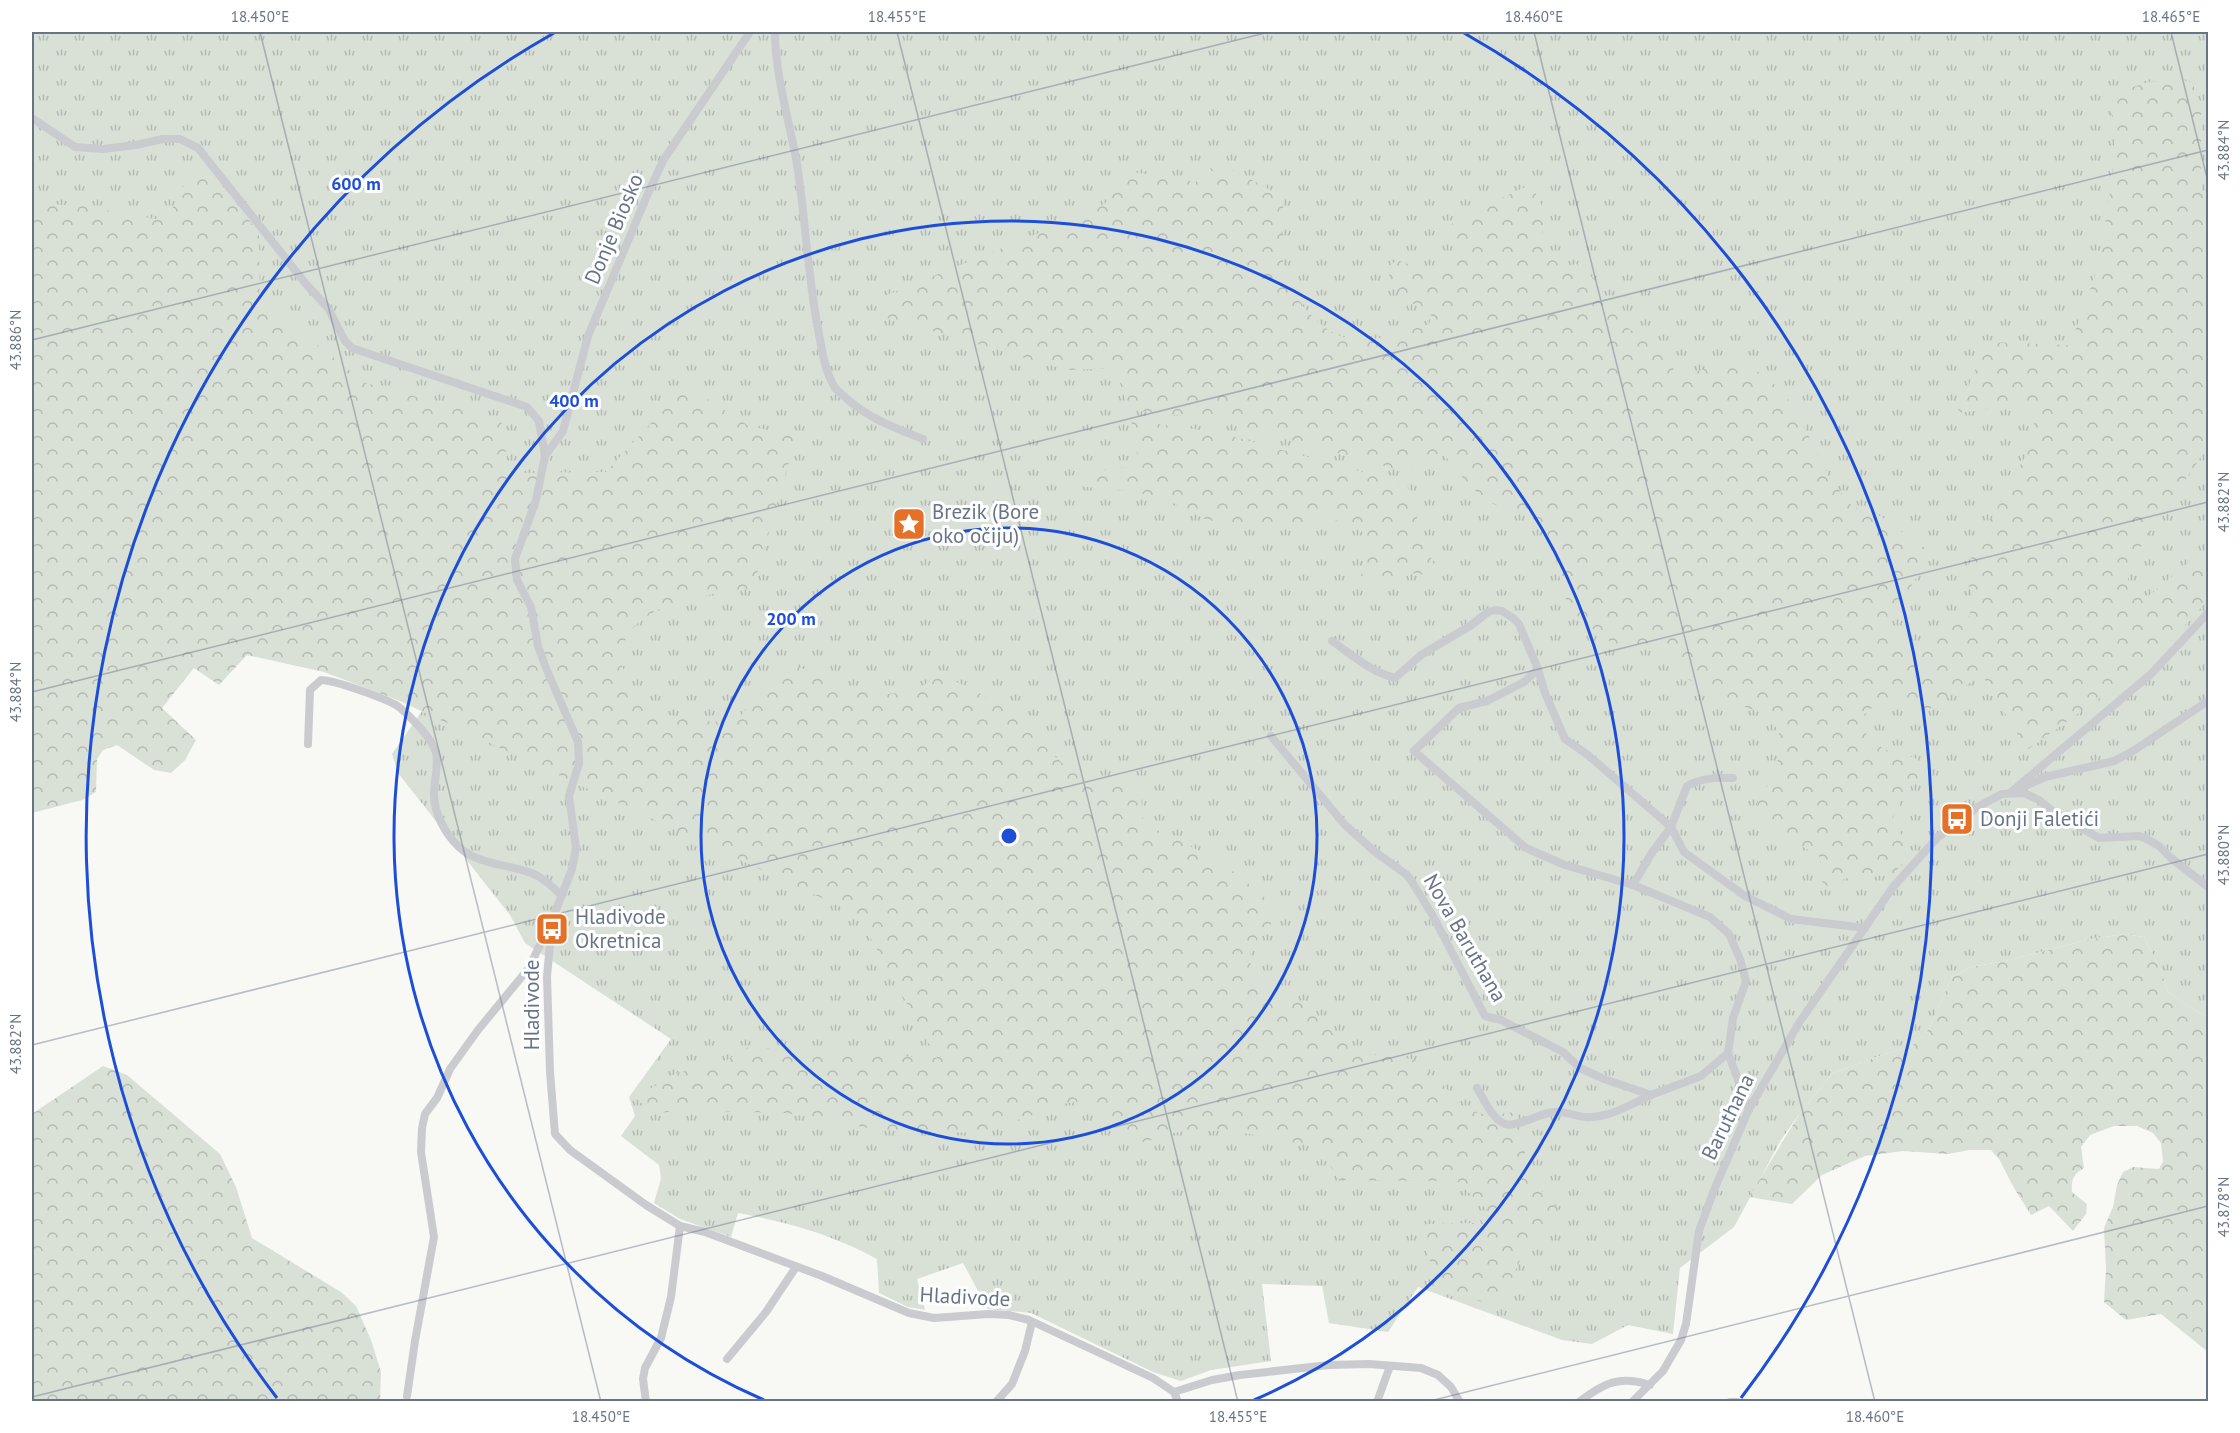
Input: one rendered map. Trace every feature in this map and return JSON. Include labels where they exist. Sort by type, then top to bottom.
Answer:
[{"type":"street","name":"Donje Biosko","points":[[545,456],[563,431],[588,336],[615,268],[659,170],[682,131],[750,32]]},
{"type":"street","points":[[775,32],[784,107],[798,168],[808,276],[825,362],[834,388],[859,410],[881,423],[923,440]]},
{"type":"street","points":[[32,118],[75,147],[103,150],[163,139],[180,139],[198,148],[306,284],[328,308],[345,341],[352,348],[527,407],[539,421],[545,456]]},
{"type":"street","name":"Hladivode","points":[[545,456],[536,500],[515,559],[514,569],[531,607],[538,646],[578,742],[580,753],[569,796],[576,848],[572,869],[549,928],[550,1072],[555,1134],[570,1150],[646,1205],[681,1226],[705,1232],[909,1313],[933,1318],[999,1315],[1032,1322],[1144,1374],[1174,1392]]},
{"type":"street","points":[[1332,640],[1367,666],[1395,678],[1421,656],[1488,612],[1502,611],[1519,624],[1565,739],[1588,755],[1671,827],[1684,852],[1745,896],[1791,919],[1865,928]]},
{"type":"street","points":[[2011,792],[2151,674],[2208,613]]},
{"type":"street","points":[[1538,669],[1524,682],[1487,701],[1459,708],[1414,752],[1526,848],[1555,861],[1633,885],[1710,917],[1729,934],[1740,959],[1746,981],[1733,1018],[1728,1053],[1749,1109]]},
{"type":"street","points":[[308,744],[310,690],[321,680],[338,683],[398,706],[424,732],[436,750],[434,794],[436,808],[447,832],[456,844],[474,857],[535,874],[551,884],[561,895]]},
{"type":"street","name":"Baruthana","points":[[1632,1401],[1650,1385],[1671,1359],[1681,1340],[1686,1324],[1699,1231],[1749,1109],[1799,1023],[1893,886],[1938,837],[1979,806],[2045,777],[2114,761],[2208,701]]},
{"type":"street","name":"Nova Baruthana","points":[[1270,736],[1345,825],[1374,851],[1407,875],[1433,916],[1485,1016],[1502,1020],[1563,1052],[1580,1068],[1651,1095]]},
{"type":"street","points":[[1633,885],[1651,854],[1671,827],[1687,786],[1711,777],[1733,778]]},
{"type":"street","points":[[2011,792],[2024,793],[2039,800],[2055,813],[2099,838],[2139,836],[2147,838],[2208,887]]},
{"type":"street","points":[[407,1396],[434,1237],[422,1152],[422,1128],[425,1114],[437,1098],[456,1061],[478,1030],[529,968],[549,928]]},
{"type":"street","points":[[1477,1088],[1499,1121],[1506,1125],[1553,1112],[1564,1112],[1588,1118],[1617,1111],[1701,1076],[1728,1053]]},
{"type":"street","points":[[646,1401],[643,1379],[645,1368],[661,1338],[671,1296],[681,1226]]},
{"type":"street","points":[[727,1359],[766,1312],[796,1267]]},
{"type":"street","points":[[996,1401],[1012,1384],[1025,1351],[1032,1322]]},
{"type":"street","points":[[1178,1401],[1174,1392],[1212,1380],[1329,1365],[1369,1364],[1421,1368],[1438,1375],[1451,1387],[1460,1401]]},
{"type":"street","points":[[1377,1401],[1388,1366]]},
{"type":"street","points":[[1579,1401],[1623,1379],[1636,1380],[1650,1385]]},
{"type":"street","points":[[1730,1401],[1737,1401]]},
{"type":"green space","points":[[32,32],[2208,32],[2208,1017],[2168,992],[2161,971],[2144,937],[2125,934],[2091,939],[2006,961],[1971,967],[1952,977],[1929,1029],[1912,1046],[1833,1073],[1800,1113],[1781,1140],[1734,1227],[1680,1268],[1673,1334],[1628,1325],[1592,1344],[1562,1340],[1418,1287],[1388,1332],[1329,1323],[1322,1286],[1262,1284],[1271,1361],[1211,1370],[1181,1381],[1153,1372],[1031,1313],[988,1309],[963,1263],[917,1279],[925,1310],[908,1307],[879,1293],[877,1259],[827,1236],[792,1225],[738,1213],[731,1237],[680,1219],[654,1203],[661,1178],[659,1165],[621,1136],[635,1116],[629,1097],[671,1039],[525,943],[510,915],[398,773],[392,754],[445,678],[32,218]]},
{"type":"green space","points":[[2173,78],[2192,82],[2201,105],[2201,187],[2208,209],[2208,403],[2206,403],[2204,452],[2128,566],[2128,581],[2145,599],[2203,550],[2208,555],[2208,600],[2165,647],[2111,690],[2027,750],[1982,675],[1922,714],[1906,700],[1886,702],[1875,706],[1861,719],[1870,739],[1887,750],[1914,757],[1919,764],[1920,776],[1901,798],[1892,820],[1912,852],[1894,873],[1844,879],[1830,889],[1817,877],[1821,861],[1819,856],[1787,838],[1772,835],[1762,824],[1755,811],[1760,795],[1774,778],[1782,741],[1767,715],[1732,702],[1682,676],[1670,652],[1660,649],[1626,651],[1582,621],[1568,604],[1552,545],[1540,523],[1495,505],[1476,492],[1442,452],[1414,463],[1409,473],[1216,419],[1129,410],[1115,368],[1067,370],[887,318],[882,297],[1093,211],[1110,200],[1126,171],[1196,182],[1209,168],[1236,171],[1284,198],[1282,246],[1286,273],[1299,300],[1315,319],[1329,331],[1346,338],[1363,340],[1382,337],[1429,324],[1432,316],[1389,284],[1389,266],[1397,260],[1436,274],[1454,268],[1452,222],[1531,184],[1544,214],[1542,241],[1547,253],[1556,262],[1577,264],[1594,279],[1606,304],[1626,327],[1643,338],[1665,343],[1675,374],[1684,375],[1737,360],[1750,366],[1781,389],[1795,409],[1829,477],[1848,503],[1866,513],[1880,516],[1932,553],[1908,591],[1892,605],[1884,625],[1886,639],[1892,648],[1912,646],[1968,617],[1975,602],[1965,576],[1973,553],[2028,451],[2036,431],[2031,411],[2019,405],[1957,413],[1987,342],[2070,345],[2099,265],[2114,165],[2111,109],[2119,92],[2145,83]]},
{"type":"green space","points":[[206,165],[259,233],[260,300],[366,383],[501,420],[509,473],[606,472],[686,385],[747,425],[796,437],[753,588],[706,595],[674,603],[645,617],[634,627],[618,655],[626,676],[637,692],[649,704],[678,718],[695,721],[736,721],[788,661],[848,688],[879,694],[915,689],[940,675],[973,689],[1009,712],[1065,766],[1088,779],[1140,779],[1143,823],[1222,862],[1275,906],[1277,917],[1251,947],[1249,961],[1261,982],[1277,996],[1301,1003],[1352,1050],[1412,1059],[1441,1082],[1461,1106],[1487,1116],[1515,1112],[1533,1140],[1525,1149],[1524,1172],[1561,1212],[1562,1220],[1540,1227],[1530,1237],[1499,1308],[1435,1285],[1435,1274],[1420,1236],[1426,1224],[1477,1223],[1490,1213],[1457,1181],[1340,1180],[1318,1148],[1301,1144],[1249,1134],[1215,1131],[1180,1132],[1149,1141],[1130,1141],[1114,1129],[1086,1101],[1067,1103],[979,1133],[879,1130],[786,1113],[677,1110],[656,1114],[635,1098],[677,1073],[722,1063],[748,1047],[937,1058],[858,915],[400,701],[324,672],[247,655],[219,685],[194,668],[162,708],[196,740],[185,760],[171,773],[154,770],[117,745],[103,750],[97,759],[96,792],[82,800],[32,813],[32,203],[83,206],[166,221],[187,179]]},
{"type":"green space","points":[[1131,420],[1220,433],[1407,484],[1425,544],[1435,567],[1434,578],[1409,574],[1389,589],[1361,576],[1371,543],[1365,533],[1316,511],[1307,532],[1272,525],[1228,525],[1205,519],[1175,504],[1137,492],[1077,486],[1081,474],[1139,465]]},
{"type":"green space","points":[[2125,934],[2144,937],[2161,971],[2168,992],[2208,1017],[2208,1352],[2161,1314],[2126,1320],[2104,1302],[2106,1269],[2104,1228],[2113,1207],[2117,1185],[2123,1172],[2133,1167],[2159,1169],[2163,1161],[2161,1143],[2153,1133],[2137,1126],[2114,1126],[2090,1135],[2081,1147],[2084,1168],[2074,1178],[2072,1192],[2087,1204],[2086,1214],[2073,1231],[2049,1206],[2031,1215],[1999,1159],[1991,1150],[1969,1150],[1948,1154],[1903,1151],[1865,1156],[1822,1175],[1792,1204],[1749,1197],[1800,1113],[1833,1073],[1912,1046],[1929,1029],[1952,977],[1971,967],[2006,961],[2091,939]]},
{"type":"green space","points":[[103,1066],[127,1075],[220,1154],[236,1187],[252,1238],[341,1292],[356,1306],[371,1340],[381,1372],[380,1401],[32,1401],[32,1114]]},
{"type":"place","name":"Brezik (Bore oko očiju)","points":[[909,524]]},
{"type":"place","name":"Donji Faletići","points":[[1957,819]]},
{"type":"place","name":"Hladivode Okretnica","points":[[552,929]]}]
